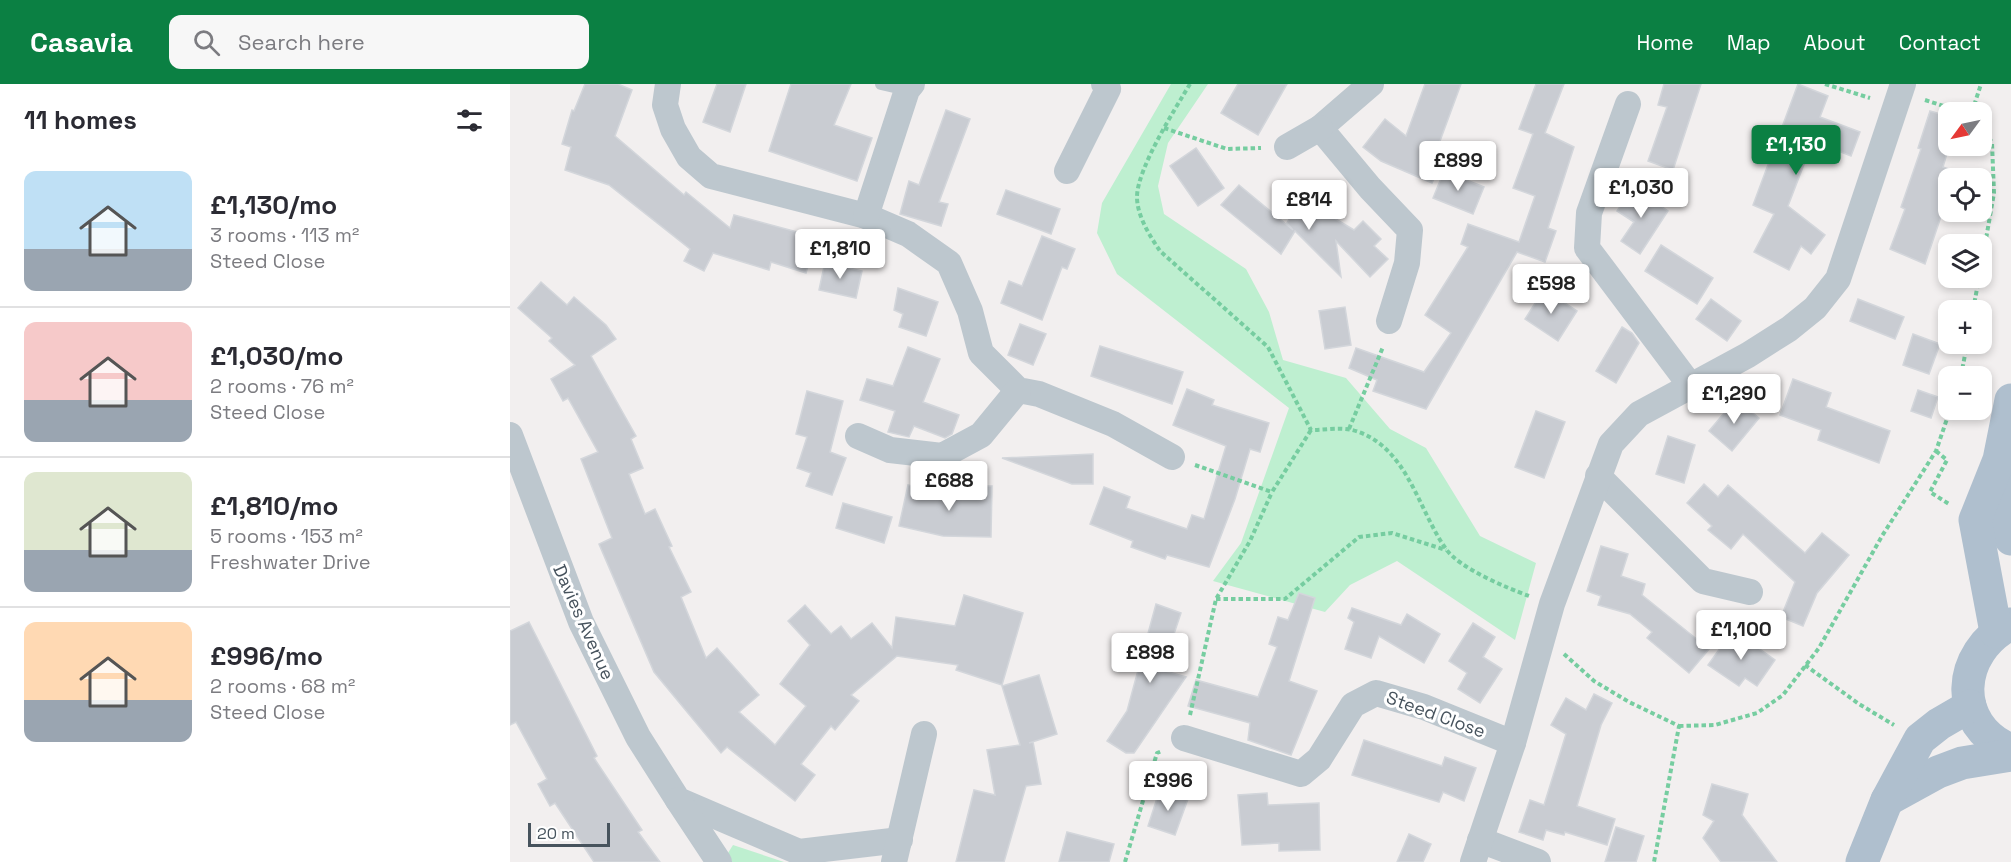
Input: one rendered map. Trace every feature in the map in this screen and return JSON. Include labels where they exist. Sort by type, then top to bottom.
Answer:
[{"type":"main road","points":[[2011,400],[1999,460],[1975,520],[2004,628],[1977,652],[1968,678],[1970,706],[1984,732],[1995,742],[2011,750]]},
{"type":"main road","points":[[1999,460],[2004,529],[2011,538]]},
{"type":"main road","points":[[1862,862],[1887,800],[1920,739],[1939,724],[1970,706]]},
{"type":"main road","points":[[1887,800],[1938,772],[1962,763],[2011,755]]},
{"type":"street","points":[[668,84],[666,105],[673,129],[689,157],[711,176],[866,216],[908,234],[949,263],[970,311],[981,353],[1018,390],[1039,394],[1113,424],[1172,457]]},
{"type":"street","points":[[1067,171],[1108,89],[1104,84]]},
{"type":"street","points":[[1287,147],[1320,128],[1371,84]]},
{"type":"street","points":[[866,216],[910,87]]},
{"type":"street","points":[[1538,862],[1476,851],[1513,742],[1552,604],[1611,444],[1639,414],[1748,355],[1789,329],[1815,308],[1838,279],[1862,213],[1898,95]]},
{"type":"street","points":[[1628,104],[1589,213],[1587,248],[1690,385]]},
{"type":"street","points":[[1320,128],[1370,188],[1410,230],[1407,263],[1389,321]]},
{"type":"street","points":[[858,436],[890,450],[942,456],[981,435],[1018,390]]},
{"type":"street","name":"Davies Avenue","points":[[510,435],[581,622],[638,737],[719,862]]},
{"type":"street","points":[[1598,476],[1703,581],[1750,592]]},
{"type":"street","name":"Steed Close","points":[[1184,738],[1301,774],[1319,759],[1353,705],[1376,693],[1424,707],[1513,742]]},
{"type":"street","points":[[678,800],[799,852],[897,851],[924,734]]},
{"type":"lane","points":[[881,84],[910,87]]},
{"type":"path","points":[[1190,84],[1164,128],[1140,183],[1137,197],[1149,235],[1160,251],[1268,347],[1311,430]]},
{"type":"path","points":[[1825,84],[1917,96],[1938,103]]},
{"type":"path","points":[[1975,102],[1981,84]]},
{"type":"path","points":[[1164,128],[1227,149],[1287,147]]},
{"type":"path","points":[[1987,234],[1994,193],[1992,143]]},
{"type":"path","points":[[1349,429],[1381,351],[1389,321]]},
{"type":"path","points":[[1544,636],[1594,681],[1629,702],[1679,726],[1715,725],[1757,712],[1783,695],[1819,648],[1882,536],[1936,451],[1947,420]]},
{"type":"path","points":[[1311,430],[1349,429],[1367,435],[1410,479],[1446,550]]},
{"type":"path","points":[[1125,862],[1157,753],[1184,738],[1215,599],[1250,541],[1272,492],[1311,430]]},
{"type":"path","points":[[1172,457],[1272,492]]},
{"type":"path","points":[[1215,599],[1285,598],[1359,537],[1392,533],[1446,550],[1464,564],[1511,590],[1552,604]]},
{"type":"path","points":[[1806,665],[1859,704]]},
{"type":"path","points":[[1654,862],[1679,726]]},
{"type":"green space","points":[[1171,84],[1208,84],[1168,143],[1158,186],[1164,214],[1246,269],[1269,312],[1283,360],[1346,378],[1390,429],[1426,448],[1480,536],[1536,563],[1515,640],[1397,561],[1350,585],[1325,612],[1213,581],[1241,543],[1289,408],[1117,274],[1097,233],[1102,203]]},
{"type":"green space","points":[[733,845],[784,862],[732,862],[728,853]]},
{"type":"building","points":[[585,84],[618,84],[632,90],[615,136],[684,195],[686,192],[730,228],[734,215],[816,237],[806,273],[771,262],[769,270],[713,253],[704,271],[684,261],[690,249],[609,185],[565,170],[571,147],[562,144],[572,110],[574,111]]},
{"type":"building","points":[[717,84],[746,84],[730,132],[703,122]]},
{"type":"building","points":[[791,84],[851,84],[834,125],[872,138],[857,181],[769,151]]},
{"type":"building","points":[[1238,84],[1287,84],[1258,135],[1221,113]]},
{"type":"building","points":[[1425,84],[1461,84],[1433,160],[1441,163],[1432,183],[1381,161],[1363,147],[1385,119],[1406,136]]},
{"type":"building","points":[[1536,84],[1564,84],[1545,133],[1574,147],[1548,228],[1556,231],[1545,262],[1517,252],[1426,409],[1373,391],[1377,380],[1349,368],[1356,348],[1424,372],[1451,333],[1425,315],[1468,247],[1461,244],[1468,224],[1519,242],[1535,196],[1513,188],[1533,134],[1519,129]]},
{"type":"building","points":[[1664,84],[1701,84],[1673,170],[1648,161],[1667,107],[1658,105]]},
{"type":"building","points":[[1798,84],[1828,96],[1820,117],[1860,132],[1851,156],[1813,141],[1788,206],[1825,235],[1811,254],[1801,246],[1789,270],[1754,252],[1774,214],[1753,205]]},
{"type":"building","points":[[946,110],[970,119],[939,202],[948,204],[941,226],[900,214],[909,181],[919,185]]},
{"type":"building","points":[[1930,111],[1938,113],[1938,156],[1946,156],[1943,167],[1946,168],[1938,168],[1939,222],[1925,264],[1890,249],[1905,209],[1901,207],[1921,149],[1918,148]]},
{"type":"building","points":[[1196,148],[1224,188],[1198,206],[1170,166]]},
{"type":"building","points":[[1444,171],[1484,187],[1473,214],[1433,198]]},
{"type":"building","points":[[1239,185],[1293,230],[1287,223],[1301,198],[1354,230],[1363,221],[1381,239],[1374,246],[1388,259],[1370,277],[1336,241],[1341,277],[1295,231],[1281,254],[1221,205]]},
{"type":"building","points":[[1633,187],[1668,211],[1640,254],[1621,241],[1634,222],[1617,211]]},
{"type":"building","points":[[1006,190],[1060,209],[1051,234],[997,214]]},
{"type":"building","points":[[1042,236],[1075,249],[1067,269],[1062,267],[1042,320],[1001,303],[1009,281],[1022,286]]},
{"type":"building","points":[[1661,245],[1713,278],[1697,304],[1645,271]]},
{"type":"building","points":[[825,262],[862,271],[856,298],[819,290]]},
{"type":"building","points":[[541,282],[567,305],[574,297],[606,325],[616,339],[591,356],[636,436],[631,439],[643,468],[629,474],[645,514],[655,509],[672,546],[669,547],[691,592],[681,597],[706,658],[717,648],[759,695],[739,712],[775,745],[806,706],[780,684],[810,645],[788,621],[805,605],[831,634],[841,626],[851,639],[872,623],[892,648],[896,617],[955,626],[964,595],[1023,613],[1002,685],[956,670],[958,665],[897,656],[851,695],[859,701],[835,730],[831,726],[801,764],[815,775],[795,801],[727,747],[721,753],[654,672],[599,544],[612,538],[581,459],[598,452],[568,398],[563,401],[551,379],[575,365],[549,341],[552,338],[518,308]]},
{"type":"building","points":[[898,288],[938,302],[926,336],[899,327],[903,314],[894,310]]},
{"type":"building","points":[[1544,289],[1577,311],[1558,341],[1525,319]]},
{"type":"building","points":[[1711,299],[1741,321],[1727,341],[1696,319]]},
{"type":"building","points":[[1858,299],[1904,317],[1895,339],[1850,321]]},
{"type":"building","points":[[1345,307],[1351,345],[1325,349],[1319,311]]},
{"type":"building","points":[[1020,324],[1046,334],[1033,365],[1008,355]]},
{"type":"building","points":[[1622,327],[1632,333],[1639,343],[1616,383],[1596,371]]},
{"type":"building","points":[[1913,334],[1938,343],[1929,374],[1903,365]]},
{"type":"building","points":[[1100,346],[1183,372],[1172,404],[1091,376]]},
{"type":"building","points":[[908,347],[940,359],[923,402],[959,415],[952,434],[945,438],[914,426],[909,437],[888,432],[895,411],[860,400],[867,379],[893,386]]},
{"type":"building","points":[[1793,379],[1831,393],[1826,407],[1890,431],[1879,463],[1818,440],[1821,430],[1780,415]]},
{"type":"building","points":[[1187,389],[1214,400],[1212,405],[1269,423],[1260,452],[1250,449],[1235,499],[1209,567],[1167,555],[1165,559],[1131,547],[1133,541],[1090,524],[1104,487],[1130,497],[1126,508],[1187,529],[1192,515],[1204,519],[1226,446],[1173,425]]},
{"type":"building","points":[[1918,390],[1938,397],[1931,418],[1911,411]]},
{"type":"building","points":[[807,391],[843,401],[830,452],[846,458],[832,495],[806,486],[811,473],[797,468],[807,437],[796,434]]},
{"type":"building","points":[[1736,399],[1759,418],[1732,451],[1709,431]]},
{"type":"building","points":[[1536,411],[1565,422],[1544,478],[1515,467]]},
{"type":"building","points":[[1668,436],[1695,445],[1684,483],[1656,474]]},
{"type":"building","points":[[1093,454],[1093,484],[1072,484],[1002,458]]},
{"type":"building","points":[[1704,484],[1718,497],[1728,485],[1805,553],[1822,533],[1849,555],[1817,593],[1803,626],[1781,617],[1795,582],[1743,534],[1731,549],[1708,530],[1712,526],[1687,503]]},
{"type":"building","points":[[908,485],[961,497],[961,486],[992,486],[991,537],[943,536],[899,526]]},
{"type":"building","points":[[843,503],[892,517],[884,543],[836,528]]},
{"type":"building","points":[[1601,546],[1628,554],[1621,576],[1645,584],[1642,595],[1709,649],[1689,673],[1647,638],[1652,632],[1630,614],[1598,605],[1601,596],[1587,591]]},
{"type":"building","points":[[1299,593],[1315,598],[1289,681],[1317,691],[1291,755],[1248,740],[1250,723],[1188,706],[1196,680],[1258,697],[1277,647],[1269,644],[1278,617],[1288,620]]},
{"type":"building","points":[[1156,604],[1181,613],[1162,670],[1186,677],[1134,753],[1126,753],[1107,741],[1127,711]]},
{"type":"building","points":[[1352,608],[1401,625],[1407,614],[1440,634],[1424,663],[1379,636],[1371,658],[1345,649],[1354,622],[1348,618]]},
{"type":"building","points":[[529,622],[597,756],[594,758],[642,830],[638,832],[660,862],[594,862],[555,803],[550,806],[538,784],[547,779],[516,722],[510,725],[510,631]]},
{"type":"building","points":[[1473,623],[1495,637],[1483,657],[1502,669],[1480,703],[1458,689],[1467,673],[1449,661]]},
{"type":"building","points":[[1733,630],[1775,660],[1757,686],[1745,678],[1739,686],[1708,665]]},
{"type":"building","points":[[1039,675],[1057,734],[1029,743],[1033,742],[1041,784],[1026,786],[1004,862],[956,862],[974,790],[995,795],[987,750],[1020,745],[1002,686]]},
{"type":"building","points":[[1594,694],[1612,703],[1601,725],[1577,806],[1615,819],[1607,845],[1565,832],[1564,835],[1546,830],[1543,840],[1519,832],[1530,800],[1544,805],[1566,734],[1551,725],[1566,698],[1586,710]]},
{"type":"building","points":[[1364,740],[1442,766],[1445,757],[1476,768],[1464,801],[1443,792],[1439,802],[1352,775]]},
{"type":"building","points":[[1712,784],[1748,794],[1742,815],[1777,862],[1721,862],[1703,838],[1714,821],[1703,815]]},
{"type":"building","points":[[1160,789],[1188,799],[1175,835],[1148,826]]},
{"type":"building","points":[[1267,793],[1268,805],[1319,803],[1320,850],[1279,851],[1279,843],[1242,845],[1238,795]]},
{"type":"building","points":[[1616,827],[1644,836],[1636,862],[1605,862]]},
{"type":"building","points":[[1067,832],[1114,844],[1109,862],[1059,862]]},
{"type":"building","points":[[1409,834],[1431,844],[1423,862],[1397,862]]}]
